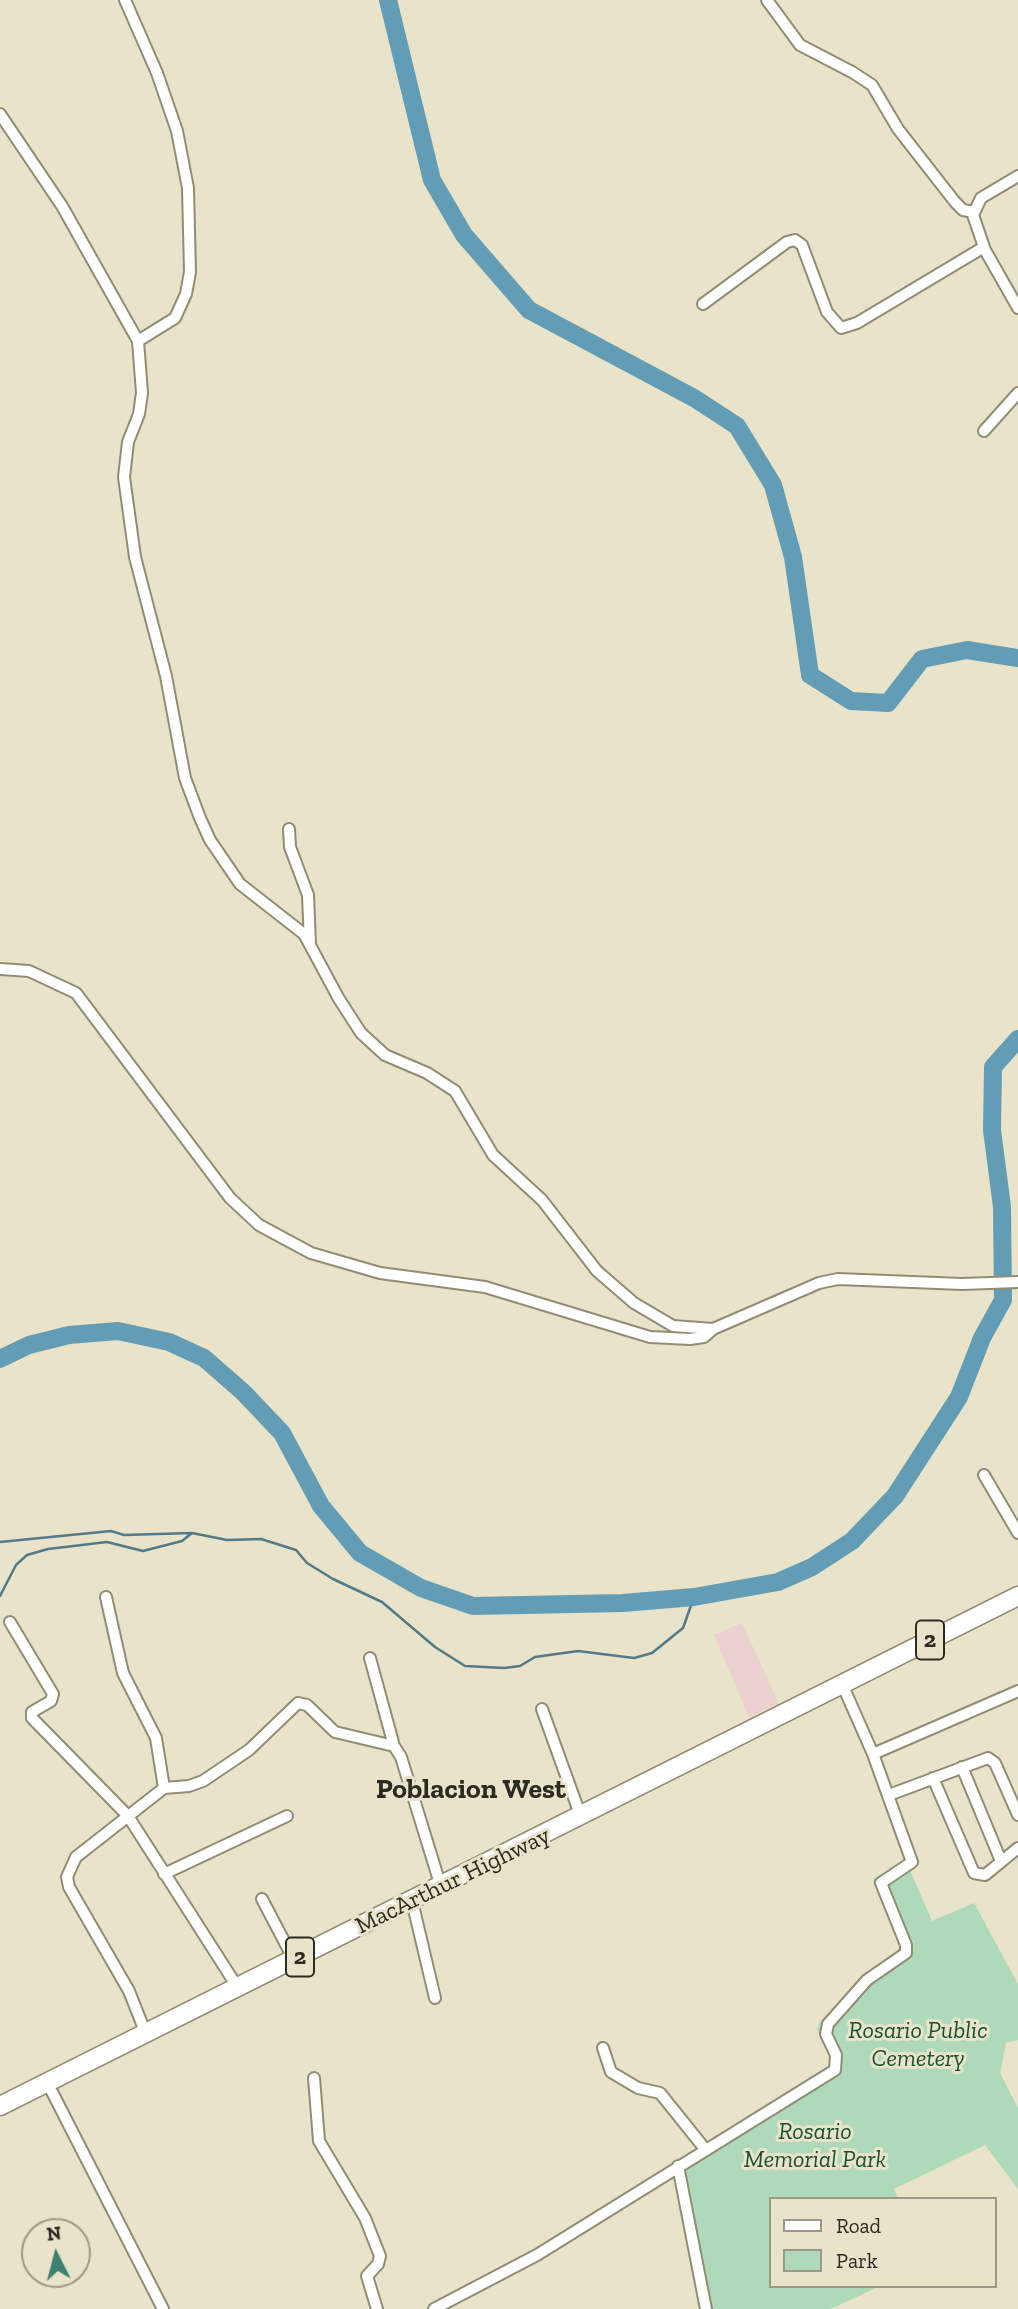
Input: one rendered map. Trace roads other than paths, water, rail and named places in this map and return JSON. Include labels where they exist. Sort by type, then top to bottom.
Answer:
[{"type":"highway","name":"MacArthur Highway","points":[[0,2106],[1018,1595]]},
{"type":"street","points":[[125,0],[157,73],[177,131],[188,188],[190,272],[186,294],[175,317],[138,341]]},
{"type":"street","points":[[767,0],[800,45],[872,85],[898,130],[955,202],[963,210],[974,212]]},
{"type":"street","points":[[0,114],[62,206],[138,341],[142,393],[139,414],[128,442],[124,477],[135,557],[166,676],[186,778],[210,840],[240,884],[289,920],[310,944],[339,999],[361,1033],[385,1055],[427,1073],[455,1091],[493,1155],[542,1200],[612,1287],[673,1326],[713,1329]]},
{"type":"street","points":[[1018,176],[981,198],[974,212],[984,247],[1018,308]]},
{"type":"street","points":[[702,304],[787,242],[795,240],[802,245],[827,312],[841,328],[857,323],[984,247]]},
{"type":"street","points":[[984,430],[1018,393]]},
{"type":"street","points":[[289,828],[290,846],[308,895],[310,944]]},
{"type":"street","points":[[0,970],[29,971],[76,993],[230,1198],[259,1225],[311,1253],[380,1273],[485,1287],[650,1337],[690,1339],[704,1337],[713,1329],[828,1281],[860,1278],[962,1284],[1018,1282]]},
{"type":"street","points":[[984,1475],[1015,1519],[1018,1532]]},
{"type":"street","points":[[106,1597],[123,1673],[154,1731],[164,1788]]},
{"type":"street","points":[[10,1622],[52,1694],[51,1701],[32,1712],[32,1718],[128,1816],[238,1988]]},
{"type":"street","points":[[370,1658],[394,1746],[401,1758],[441,1886]]},
{"type":"street","points":[[434,2309],[451,2305],[537,2255],[832,2073],[837,2061],[826,2034],[828,2024],[867,1980],[906,1953],[906,1945],[881,1885],[883,1879],[912,1862],[873,1754],[842,1684]]},
{"type":"street","points":[[873,1754],[1018,1690]]},
{"type":"street","points":[[146,2034],[129,1991],[69,1887],[67,1877],[76,1857],[164,1788],[189,1786],[203,1781],[249,1750],[298,1703],[307,1705],[335,1732],[394,1746]]},
{"type":"street","points":[[542,1709],[580,1817]]},
{"type":"street","points":[[889,1795],[984,1758],[993,1760],[1018,1815]]},
{"type":"street","points":[[962,1767],[1001,1861]]},
{"type":"street","points":[[933,1778],[974,1873],[985,1875],[1018,1848]]},
{"type":"street","points":[[164,1874],[287,1816]]},
{"type":"street","points":[[262,1899],[294,1960]]},
{"type":"street","points":[[412,1901],[435,1998]]},
{"type":"street","points":[[603,2048],[611,2072],[638,2088],[660,2093],[705,2150]]},
{"type":"street","points":[[314,2078],[318,2141],[365,2218],[380,2256],[367,2276],[377,2309]]},
{"type":"street","points":[[48,2084],[163,2309]]},
{"type":"street","points":[[678,2166],[706,2309]]},
{"type":"waterway","points":[[388,0],[432,180],[464,235],[529,310],[694,398],[737,426],[773,485],[793,557],[810,675],[851,701],[888,703],[922,659],[967,650],[1018,658]]},
{"type":"waterway","points":[[0,1359],[29,1345],[69,1335],[118,1331],[169,1342],[204,1358],[243,1392],[282,1433],[321,1506],[360,1553],[421,1588],[473,1606],[623,1603],[694,1597],[778,1582],[812,1567],[852,1541],[895,1496],[959,1397],[982,1338],[1003,1300],[1002,1207],[992,1130],[993,1067],[1018,1039]]},
{"type":"waterway","points":[[0,1542],[111,1531],[124,1535],[192,1533],[227,1540],[261,1539],[296,1550],[307,1563],[333,1579],[382,1602],[435,1647],[465,1666],[520,1666],[535,1657],[578,1651],[634,1658],[652,1653],[683,1628],[694,1597]]},
{"type":"waterway","points":[[0,1596],[16,1565],[27,1555],[48,1549],[107,1542],[143,1551],[182,1541],[192,1533]]},
{"type":"district","name":"Poblacion West","points":[[471,1790]]},
{"type":"park label","name":"Rosario Public Cemetery","points":[[918,2045]]},
{"type":"park label","name":"Rosario Memorial Park","points":[[815,2146]]}]
